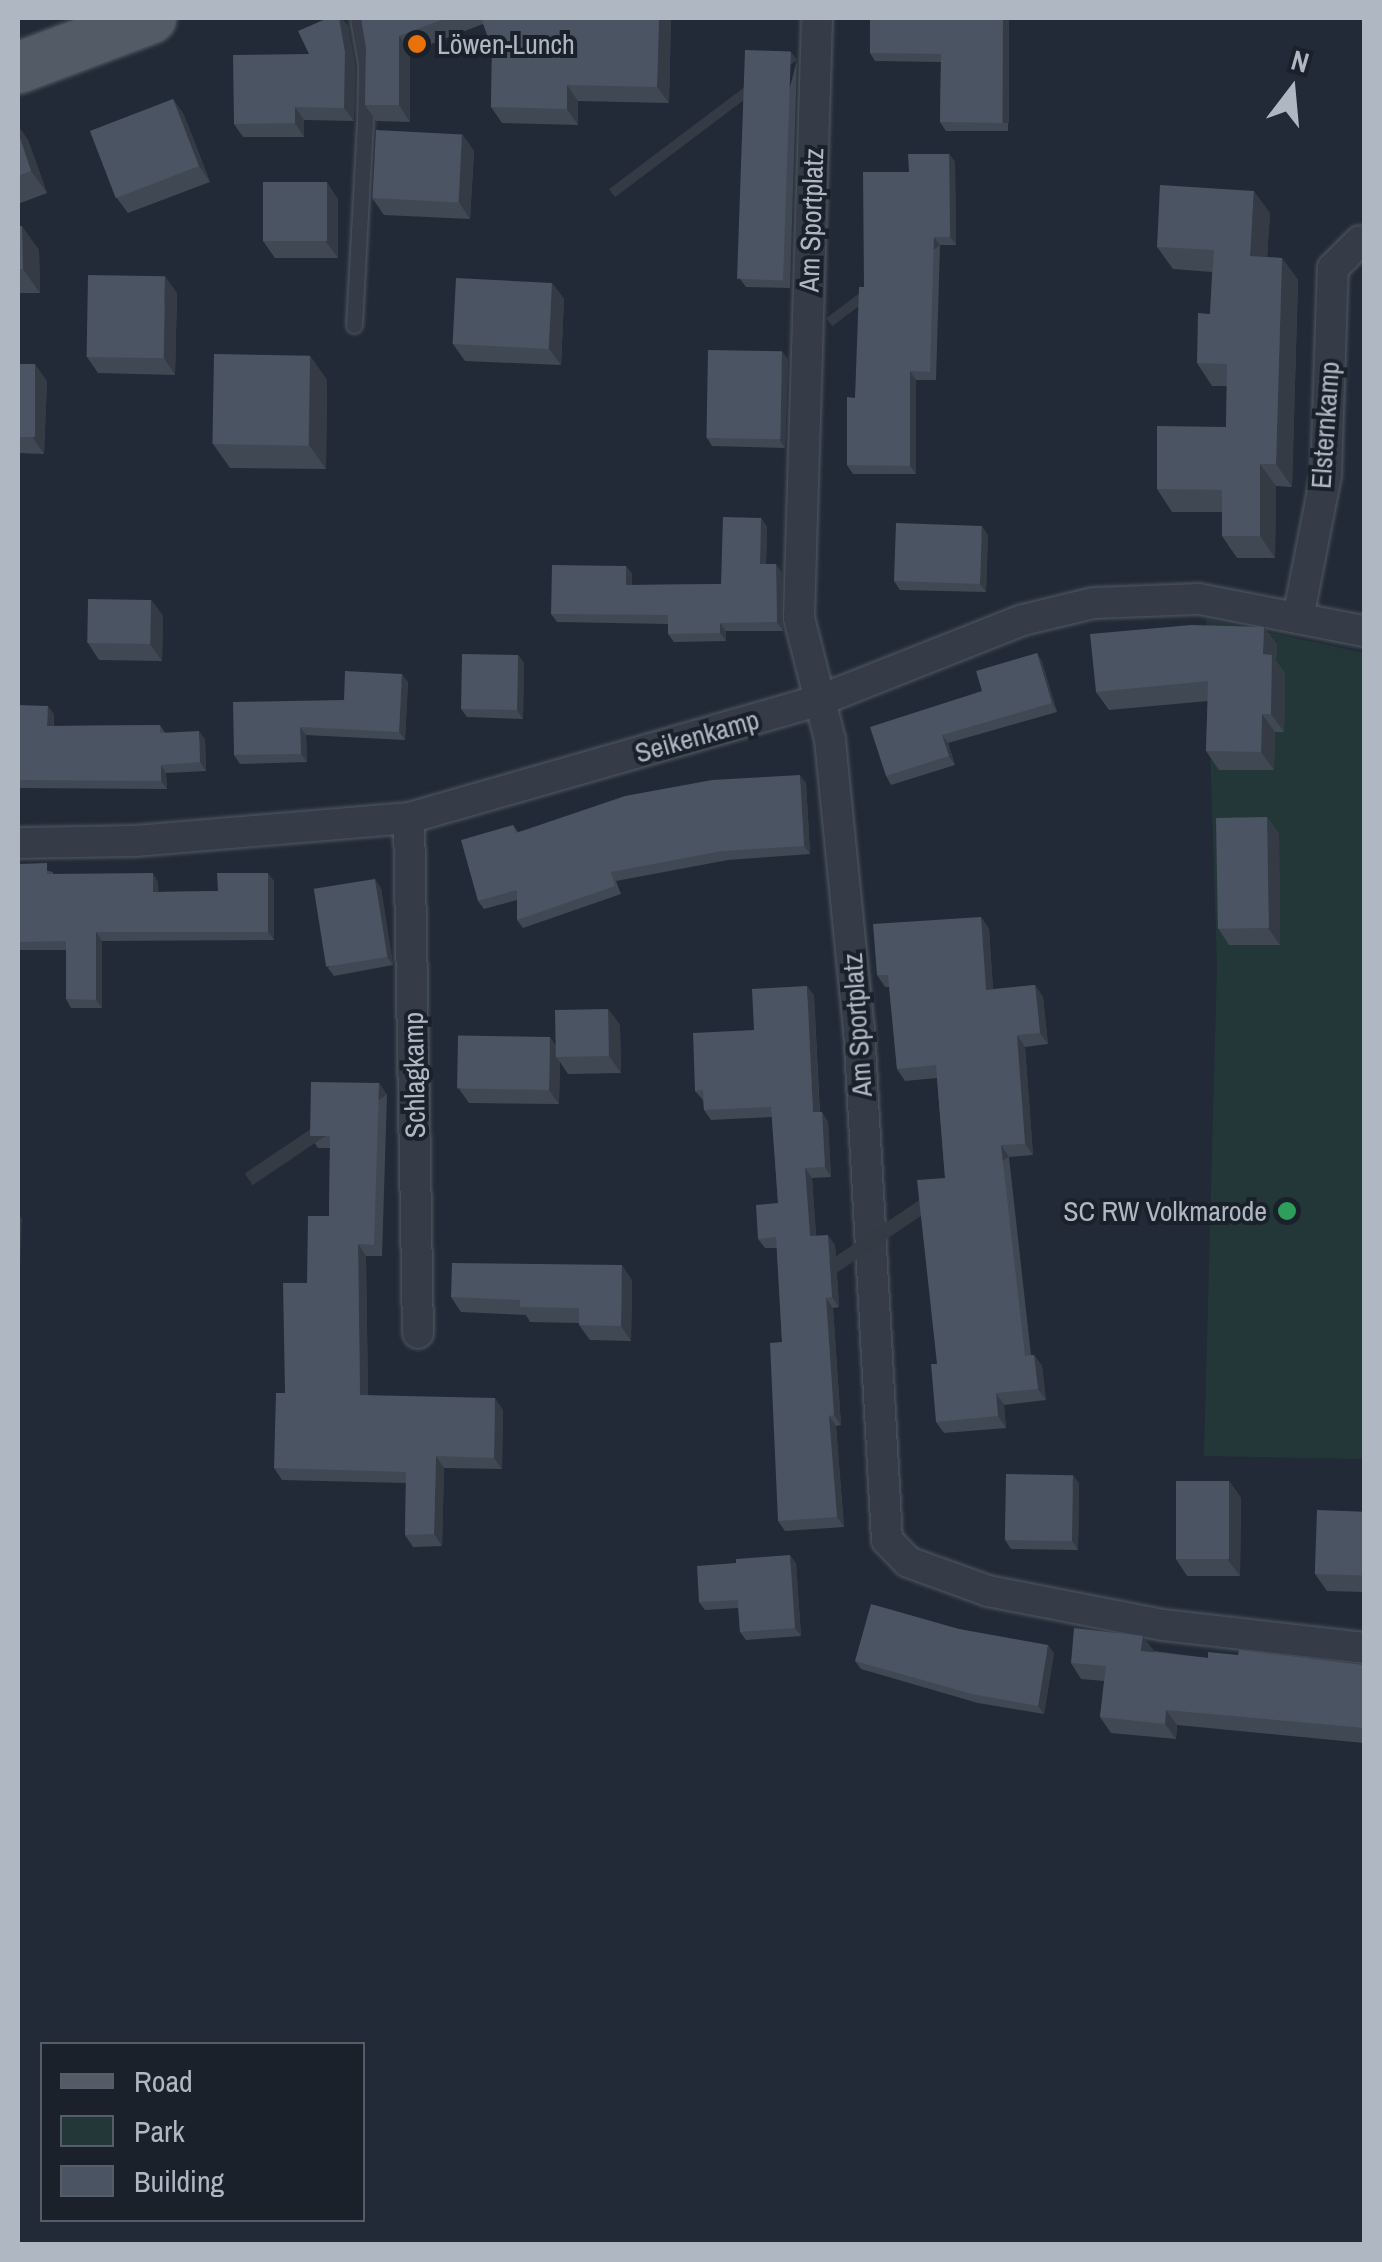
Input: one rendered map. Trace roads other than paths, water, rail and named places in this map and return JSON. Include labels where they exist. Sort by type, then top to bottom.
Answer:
[{"type":"main road","points":[[18,68],[151,18]]},
{"type":"street","name":"Am Sportplatz","points":[[817,18],[799,618],[830,740],[859,1028],[887,1540],[908,1562],[988,1591],[1163,1624],[1364,1648]]},
{"type":"street","name":"Elsternkamp","points":[[1298,618],[1326,475],[1333,268],[1360,242]]},
{"type":"street","name":"Seikenkamp","points":[[18,844],[136,841],[409,818],[818,701],[1024,620],[1094,603],[1199,600],[1364,631]]},
{"type":"street","name":"Schlagkamp","points":[[409,818],[418,1333]]},
{"type":"lane","points":[[354,325],[366,64],[358,18]]},
{"type":"place","name":"Löwen-Lunch","points":[[417,44]]},
{"type":"place","name":"SC RW Volkmarode","points":[[1287,1211]]}]
